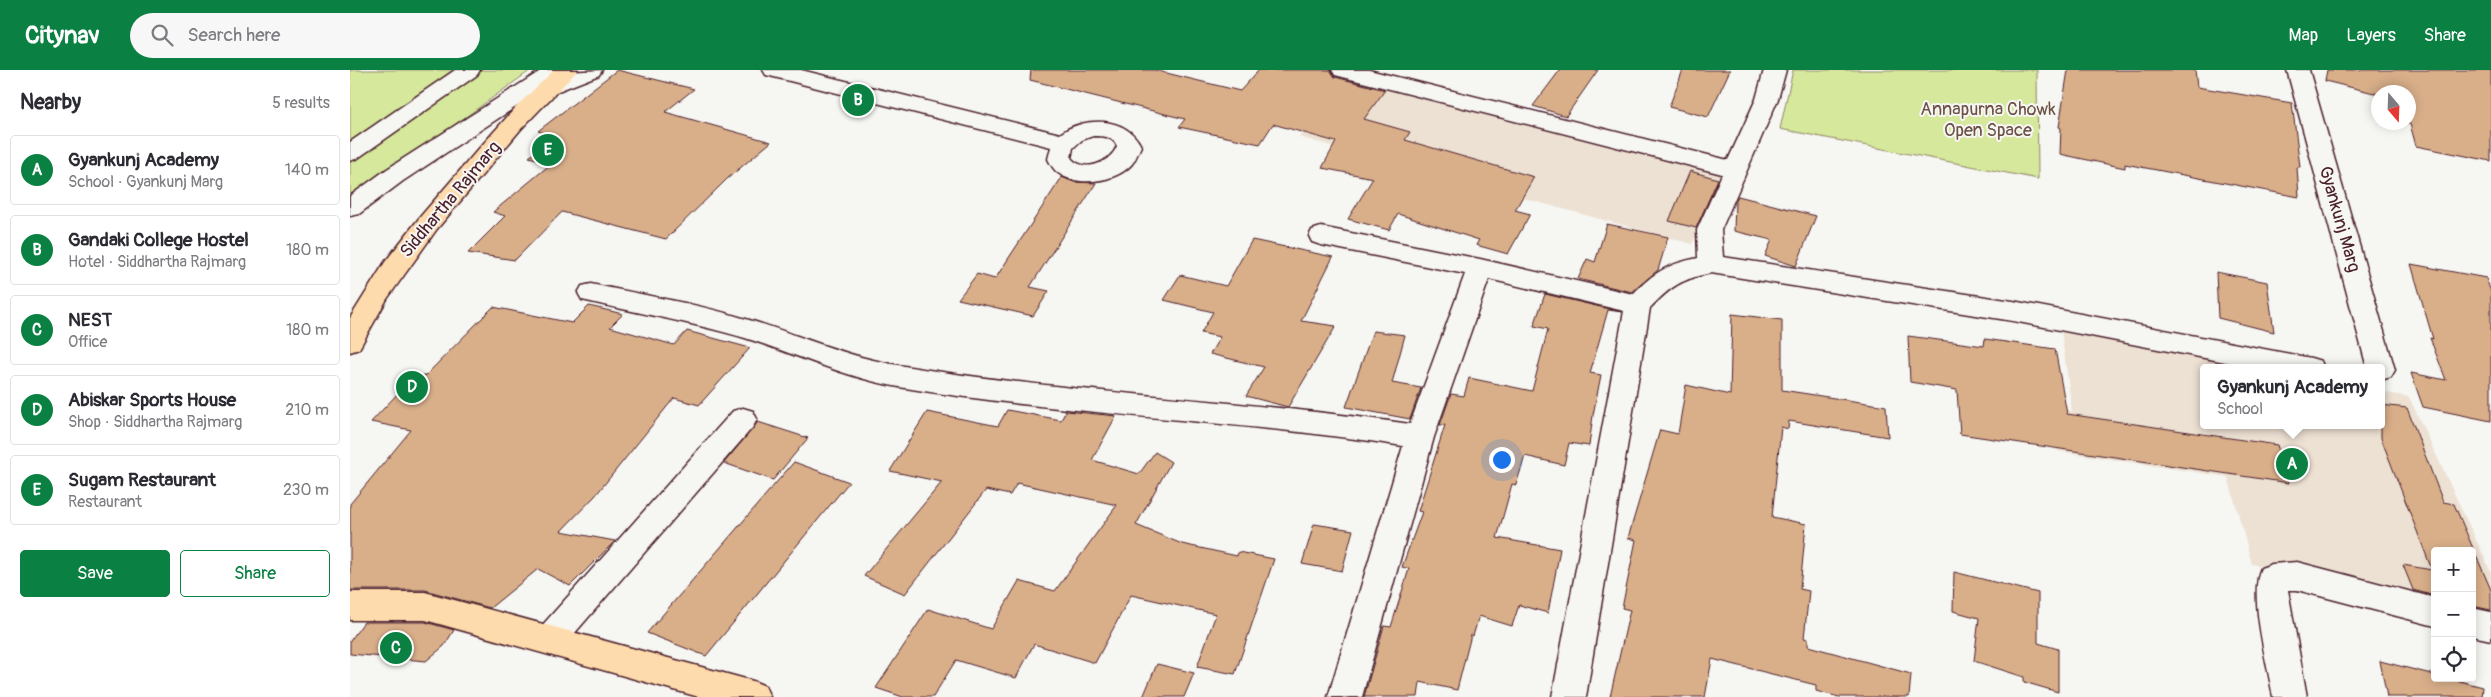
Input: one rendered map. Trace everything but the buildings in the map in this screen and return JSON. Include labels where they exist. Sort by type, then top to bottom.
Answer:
[{"type":"main road","name":"Siddhartha Rajmarg","points":[[350,342],[390,273],[443,204],[551,79],[567,70]]},
{"type":"main road","points":[[350,606],[425,606],[550,639],[753,697]]},
{"type":"street","points":[[350,153],[470,70]]},
{"type":"street","points":[[350,208],[395,174],[551,79],[591,70]]},
{"type":"street","points":[[774,70],[1064,143]]},
{"type":"street","points":[[1343,70],[1735,170]]},
{"type":"street","points":[[1711,264],[1709,230],[1767,98],[1775,70]]},
{"type":"street","name":"Gyankunj Marg","points":[[2298,70],[2380,364]]},
{"type":"street","points":[[1321,236],[1480,268],[1638,304]]},
{"type":"street","points":[[1569,697],[1638,304],[1653,289],[1678,271],[1711,264],[2013,312],[2290,364]]},
{"type":"street","points":[[1345,697],[1420,436],[1480,268]]},
{"type":"street","points":[[591,294],[743,327],[853,367],[897,376],[1150,406],[1355,426],[1420,436]]},
{"type":"street","points":[[550,639],[743,419]]},
{"type":"street","points":[[2290,697],[2272,599],[2272,578],[2297,576],[2431,611]]},
{"type":"street","points":[[2476,623],[2491,626]]},
{"type":"shaded area","points":[[1347,75],[1727,169],[1692,244],[1299,137]]},
{"type":"shaded area","points":[[2061,330],[2237,364],[2200,364],[2200,429],[2385,429],[2385,393],[2409,397],[2491,572],[2491,618],[2476,614],[2476,547],[2431,547],[2431,604],[2252,564],[2228,477],[2057,451],[2050,407],[2072,411]]},
{"type":"green space","points":[[350,70],[531,70],[350,200]]},
{"type":"green space","name":"Annapurna Chowk Open Space","points":[[1793,70],[2037,70],[2038,179],[1780,129]]},
{"type":"place","name":"Gandaki College Hostel","points":[[858,100]]},
{"type":"place","name":"Sugam Restaurant","points":[[548,150]]},
{"type":"place","name":"Abiskar Sports House","points":[[412,387]]},
{"type":"place","name":"Gyankunj Academy","points":[[2292,464]]},
{"type":"place","name":"NEST","points":[[396,648]]}]
